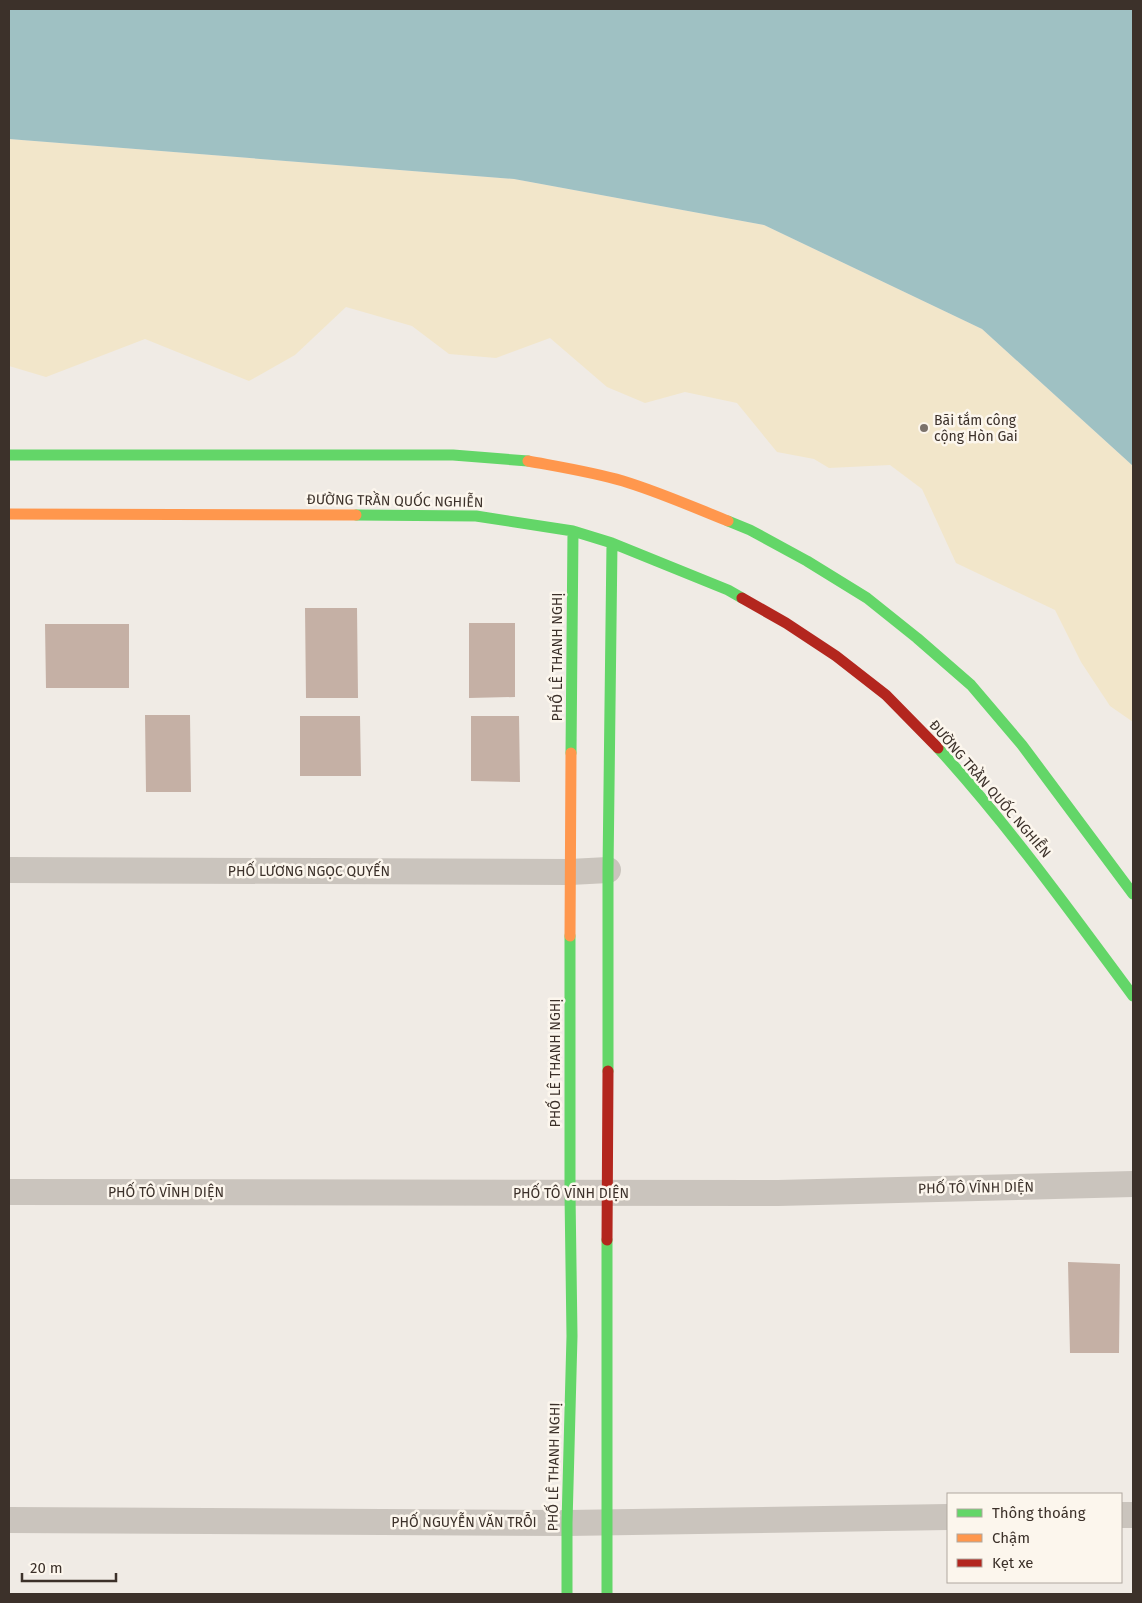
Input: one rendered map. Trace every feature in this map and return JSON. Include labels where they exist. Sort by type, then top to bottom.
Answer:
[{"type":"main road","points":[[9,455],[453,455],[514,459],[568,468],[622,481],[685,502],[750,530],[807,561],[867,598],[971,685],[1022,746],[1133,894]]},
{"type":"main road","name":"ĐƯỜNG TRẦN QUỐC NGHIỄN","points":[[9,514],[476,516],[573,531],[612,543],[728,590],[786,623],[836,656],[886,695],[980,795],[1043,874],[1133,996]]},
{"type":"main road","name":"PHỐ LÊ THANH NGHỊ","points":[[567,1594],[572,1336],[570,872],[573,531]]},
{"type":"main road","points":[[607,1594],[608,870],[612,543]]},
{"type":"street","name":"PHỐ LƯƠNG NGỌC QUYẾN","points":[[9,870],[570,872],[608,870]]},
{"type":"street","name":"PHỐ TÔ VĨNH DIỆN","points":[[9,1192],[778,1193],[1133,1184]]},
{"type":"street","name":"PHỐ NGUYỄN VĂN TRỖI","points":[[9,1520],[567,1523],[947,1517]]},
{"type":"sand","name":"Bãi tắm công cộng Hòn Gai","points":[[9,139],[514,179],[764,225],[982,329],[1133,466],[1133,722],[1110,706],[1081,662],[1055,610],[956,563],[922,489],[890,465],[829,468],[814,459],[777,452],[737,403],[685,392],[645,403],[607,387],[550,338],[496,358],[449,354],[412,326],[346,307],[295,355],[249,381],[145,339],[46,377],[9,366]]},
{"type":"water","points":[[9,9],[1133,9],[1133,466],[982,329],[764,225],[514,179],[9,139]]},
{"type":"building","points":[[305,608],[357,608],[358,698],[306,698]]},
{"type":"building","points":[[469,623],[515,623],[515,697],[469,698]]},
{"type":"building","points":[[45,624],[129,624],[129,688],[46,688]]},
{"type":"building","points":[[145,715],[190,715],[191,792],[146,792]]},
{"type":"building","points":[[300,716],[360,716],[361,776],[300,776]]},
{"type":"building","points":[[471,716],[519,716],[520,782],[471,781]]},
{"type":"building","points":[[1068,1262],[1120,1264],[1119,1353],[1070,1353]]},
{"type":"traffic: fast","points":[[9,455],[453,455],[528,461]]},
{"type":"traffic: fast","points":[[356,515],[476,516],[573,531],[612,543],[728,590],[742,598]]},
{"type":"traffic: fast","points":[[728,521],[750,530],[807,561],[867,598],[971,685],[1022,745],[1133,894]]},
{"type":"traffic: fast","points":[[571,753],[573,531]]},
{"type":"traffic: fast","points":[[608,1071],[608,870],[612,543]]},
{"type":"traffic: fast","points":[[938,748],[1014,838],[1133,996]]},
{"type":"traffic: fast","points":[[567,1594],[572,1336],[570,936]]},
{"type":"traffic: fast","points":[[607,1240],[607,1594]]},
{"type":"traffic: slow","points":[[528,461],[588,472],[623,481],[728,521]]},
{"type":"traffic: slow","points":[[9,514],[356,515]]},
{"type":"traffic: slow","points":[[570,936],[571,753]]},
{"type":"traffic: jam","points":[[742,598],[786,623],[836,656],[886,695],[938,748]]},
{"type":"traffic: jam","points":[[607,1240],[608,1071]]},
{"type":"place","name":"Bãi tắm công cộng Hòn Gai","points":[[924,428]]}]
